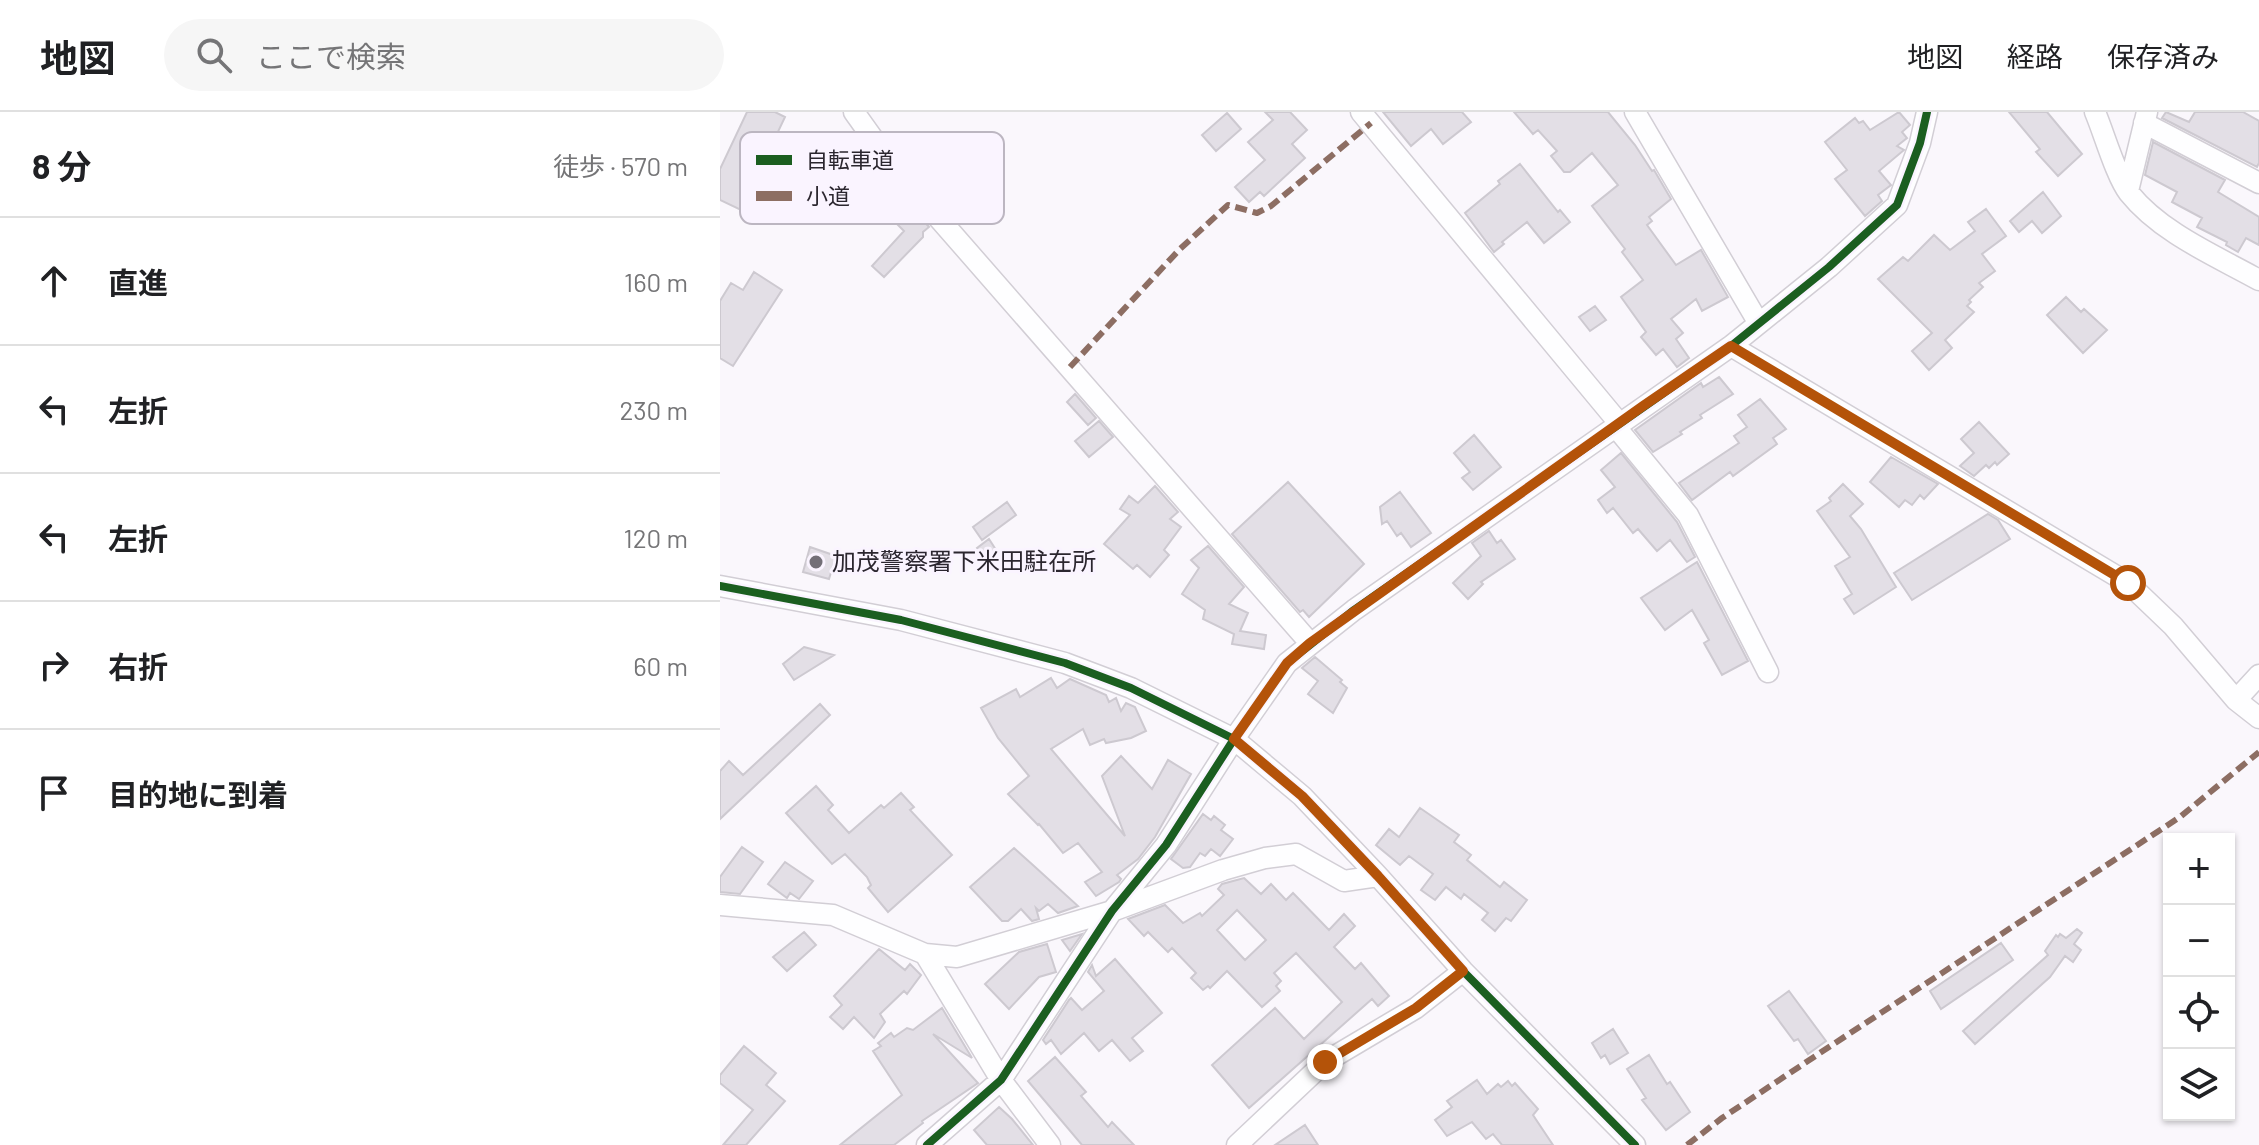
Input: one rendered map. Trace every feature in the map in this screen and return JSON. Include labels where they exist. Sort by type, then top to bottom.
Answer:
[{"type":"street","points":[[854,112],[868,132]]},
{"type":"street","points":[[1361,112],[1688,515],[1768,672]]},
{"type":"street","points":[[1635,112],[1758,322]]},
{"type":"street","points":[[927,1145],[1001,1080],[1112,911],[1166,845],[1287,663],[1310,643],[1731,346],[1829,267],[1897,205],[1920,143],[1927,112]]},
{"type":"street","points":[[2095,112],[2128,191],[2154,217],[2186,239],[2258,277]]},
{"type":"street","points":[[2128,191],[2145,118],[2259,183]]},
{"type":"street","points":[[944,224],[1310,643]]},
{"type":"street","points":[[1731,346],[2128,583],[2173,626],[2236,700],[2259,718]]},
{"type":"street","points":[[720,586],[901,620],[1065,663],[1131,688],[1234,739],[1302,796],[1463,971],[1635,1145]]},
{"type":"street","points":[[2236,700],[2259,675]]},
{"type":"street","points":[[720,905],[833,915],[925,954],[957,957],[1112,911],[1223,870],[1265,858],[1296,854],[1344,881],[1378,876]]},
{"type":"street","points":[[925,954],[1001,1080],[1050,1145]]},
{"type":"street","points":[[1237,1145],[1325,1062],[1416,1008],[1463,971]]},
{"type":"building","points":[[747,112],[775,112],[785,117],[778,132],[740,132],[740,210],[720,200],[720,169]]},
{"type":"building","points":[[1265,112],[1290,112],[1307,130],[1292,144],[1305,158],[1264,196],[1260,192],[1249,202],[1235,187],[1265,160],[1248,142],[1273,120]]},
{"type":"building","points":[[1383,112],[1462,112],[1471,122],[1443,144],[1431,129],[1411,146]]},
{"type":"building","points":[[1514,112],[1608,112],[1654,170],[1671,199],[1649,217],[1652,221],[1647,225],[1676,265],[1701,250],[1728,297],[1702,311],[1696,299],[1671,319],[1683,333],[1676,339],[1689,358],[1677,367],[1663,349],[1656,355],[1641,337],[1646,332],[1621,297],[1643,280],[1622,252],[1625,249],[1592,206],[1618,185],[1592,153],[1570,172],[1564,172],[1551,156],[1557,151],[1538,130],[1533,134]]},
{"type":"building","points":[[1899,112],[1910,125],[1902,132],[1907,138],[1897,146],[1904,150],[1879,171],[1891,185],[1878,195],[1882,201],[1865,216],[1835,179],[1847,170],[1825,142],[1855,118],[1859,123],[1863,121],[1870,130]]},
{"type":"building","points":[[2009,112],[2047,112],[2082,154],[2058,176],[2036,152],[2040,149]]},
{"type":"building","points":[[2166,112],[2189,122],[2195,112],[2243,112],[2259,121],[2257,167],[2162,118]]},
{"type":"building","points":[[1227,113],[1241,129],[1216,151],[1202,135]]},
{"type":"building","points":[[2153,142],[2225,180],[2218,192],[2259,217],[2259,245],[2246,238],[2238,252],[2226,245],[2227,242],[2197,227],[2202,218],[2172,202],[2177,192],[2145,175]]},
{"type":"building","points":[[1520,164],[1558,212],[1560,210],[1570,222],[1544,243],[1527,222],[1494,252],[1465,213]]},
{"type":"building","points":[[2043,192],[2061,216],[2042,233],[2032,221],[2019,232],[2010,221]]},
{"type":"building","points":[[1986,209],[2006,236],[1982,254],[1995,271],[1979,283],[1983,287],[1969,300],[1971,302],[1967,306],[1974,312],[1945,340],[1952,348],[1929,370],[1912,351],[1932,333],[1878,279],[1903,257],[1908,261],[1934,235],[1950,250],[1975,231],[1968,222]]},
{"type":"building","points":[[897,224],[926,224],[929,227],[884,277],[872,266],[904,231]]},
{"type":"building","points":[[754,272],[782,290],[733,366],[720,358],[720,301],[731,283],[743,290]]},
{"type":"building","points":[[2066,297],[2107,330],[2083,353],[2047,315]]},
{"type":"building","points":[[1595,306],[1606,320],[1590,331],[1579,317]]},
{"type":"building","points":[[1719,377],[1733,394],[1700,415],[1702,418],[1680,432],[1682,434],[1653,452],[1635,430],[1701,383],[1703,387]]},
{"type":"building","points":[[1075,394],[1096,418],[1088,425],[1067,402]]},
{"type":"building","points":[[1760,399],[1786,429],[1773,438],[1777,444],[1733,476],[1730,472],[1692,500],[1679,483],[1739,443],[1734,436],[1747,427],[1738,415]]},
{"type":"building","points":[[1099,421],[1113,437],[1089,457],[1075,441]]},
{"type":"building","points":[[1979,422],[2009,454],[1997,465],[1995,462],[1989,468],[1986,465],[1974,476],[1960,466],[1974,453],[1961,439]]},
{"type":"building","points":[[1474,435],[1501,467],[1473,490],[1462,478],[1470,472],[1454,453]]},
{"type":"building","points":[[1621,453],[1677,522],[1695,557],[1687,562],[1670,540],[1657,551],[1638,529],[1633,533],[1613,508],[1607,513],[1598,500],[1615,487],[1601,470]]},
{"type":"building","points":[[1891,457],[1938,484],[1924,499],[1920,495],[1912,505],[1905,500],[1899,507],[1870,482]]},
{"type":"building","points":[[1288,482],[1364,564],[1309,617],[1303,610],[1300,612],[1232,534]]},
{"type":"building","points":[[1843,484],[1863,504],[1850,516],[1896,587],[1854,614],[1844,599],[1852,594],[1835,566],[1850,557],[1817,511],[1831,501],[1829,498]]},
{"type":"building","points":[[1155,486],[1178,512],[1170,519],[1181,527],[1164,550],[1169,555],[1150,577],[1137,565],[1133,569],[1104,544],[1130,515],[1120,509],[1129,496],[1138,503]]},
{"type":"building","points":[[1400,492],[1431,533],[1411,547],[1401,533],[1397,536],[1387,521],[1382,524],[1380,507]]},
{"type":"building","points":[[1007,502],[1016,515],[982,540],[973,527]]},
{"type":"building","points":[[1988,514],[1998,520],[2010,539],[1912,600],[1894,573]]},
{"type":"building","points":[[1489,531],[1497,543],[1501,540],[1515,559],[1481,582],[1483,584],[1468,599],[1453,583],[1481,556],[1472,543]]},
{"type":"building","points":[[989,539],[998,553],[986,561],[977,548]]},
{"type":"building","points":[[1208,546],[1244,587],[1229,604],[1248,613],[1240,631],[1266,635],[1264,649],[1232,644],[1234,634],[1203,619],[1205,610],[1182,594],[1199,568],[1191,560]]},
{"type":"building","name":"加茂警察署下米田駐在所","points":[[810,547],[836,556],[829,579],[803,572]]},
{"type":"building","points":[[1697,562],[1748,661],[1722,675],[1704,643],[1709,640],[1692,610],[1665,630],[1641,598]]},
{"type":"building","points":[[804,647],[834,655],[794,680],[783,664]]},
{"type":"building","points":[[1315,657],[1347,688],[1333,713],[1308,694],[1318,681],[1302,668]]},
{"type":"building","points":[[1051,678],[1057,688],[1070,679],[1106,695],[1109,702],[1116,698],[1121,711],[1126,703],[1135,707],[1146,731],[1131,738],[1106,743],[1104,739],[1090,745],[1083,729],[1051,749],[1125,836],[1102,776],[1121,756],[1152,789],[1168,760],[1191,774],[1155,837],[1138,859],[1117,875],[1121,879],[1119,882],[1096,896],[1085,882],[1102,872],[1078,843],[1063,853],[1008,794],[1029,776],[998,738],[981,708],[1016,689],[1020,697]]},
{"type":"building","points":[[820,704],[830,715],[720,819],[720,771],[729,761],[743,775]]},
{"type":"building","points":[[816,786],[833,805],[828,810],[849,833],[881,805],[884,808],[901,793],[914,807],[910,810],[952,855],[888,912],[868,888],[871,885],[867,877],[845,854],[832,864],[786,813]]},
{"type":"building","points":[[1420,808],[1459,835],[1454,842],[1471,855],[1467,860],[1500,887],[1504,882],[1527,900],[1511,921],[1506,918],[1495,931],[1482,920],[1488,913],[1464,894],[1461,899],[1446,887],[1435,900],[1421,890],[1433,874],[1409,856],[1400,865],[1376,845],[1389,829],[1399,837]]},
{"type":"building","points":[[1203,814],[1211,820],[1214,816],[1225,825],[1221,830],[1233,839],[1220,856],[1211,849],[1205,856],[1200,853],[1190,867],[1183,868],[1171,859]]},
{"type":"building","points":[[742,847],[763,862],[740,894],[720,892],[720,877]]},
{"type":"building","points":[[1014,848],[1078,906],[1058,913],[1048,904],[1039,911],[1036,908],[1039,919],[1032,921],[1021,909],[1008,921],[1002,921],[970,887]]},
{"type":"building","points":[[785,862],[813,881],[799,899],[790,893],[787,898],[768,884]]},
{"type":"building","points":[[1244,878],[1261,894],[1271,884],[1286,900],[1293,893],[1329,930],[1344,914],[1355,926],[1334,947],[1355,969],[1361,963],[1389,996],[1378,1006],[1372,999],[1249,1108],[1212,1065],[1275,1008],[1304,1039],[1342,1002],[1296,953],[1274,973],[1281,981],[1276,986],[1280,991],[1262,1007],[1227,971],[1210,988],[1208,986],[1203,990],[1191,978],[1196,973],[1172,948],[1168,952],[1148,932],[1144,936],[1128,919],[1165,905],[1183,923],[1200,913],[1202,916],[1224,895],[1218,889],[1222,884]],"holes":[[[1237,910],[1266,940],[1245,960],[1217,930]]]},
{"type":"building","points":[[2077,929],[2082,933],[2074,944],[2081,950],[2073,962],[2065,956],[2050,977],[1975,1044],[1963,1031],[2048,955],[2045,951],[2056,935],[2066,938]]},
{"type":"building","points":[[804,932],[816,945],[787,971],[773,957]]},
{"type":"building","points":[[1082,934],[1070,951],[1062,940]]},
{"type":"building","points":[[2001,943],[2013,960],[1941,1009],[1930,991]]},
{"type":"building","points":[[1047,944],[1056,972],[1039,977],[1009,1009],[985,984],[1019,952]]},
{"type":"building","points":[[879,949],[905,970],[910,964],[921,975],[907,994],[904,991],[880,1014],[885,1022],[874,1038],[854,1017],[843,1029],[830,1017],[842,1005],[834,996]]},
{"type":"building","points":[[1115,959],[1162,1013],[1132,1038],[1143,1051],[1130,1061],[1112,1040],[1099,1051],[1084,1033],[1061,1054],[1051,1040],[1046,1044],[1043,1040],[1071,998],[1082,1010],[1104,991],[1088,972],[1092,965],[1096,976]]},
{"type":"building","points":[[1789,991],[1826,1041],[1808,1054],[1798,1039],[1794,1041],[1768,1006]]},
{"type":"building","points":[[942,1008],[972,1058],[933,1034],[978,1083],[922,1121],[894,1145],[840,1145],[902,1095],[873,1051],[881,1046],[878,1043],[891,1033],[894,1037],[907,1028],[913,1030]]},
{"type":"building","points":[[1613,1029],[1628,1053],[1610,1064],[1605,1055],[1601,1058],[1592,1043]]},
{"type":"building","points":[[744,1046],[776,1073],[766,1085],[785,1101],[746,1145],[723,1145],[753,1110],[720,1083],[720,1075]]},
{"type":"building","points":[[1649,1055],[1690,1112],[1666,1130],[1642,1100],[1646,1098],[1627,1069]]},
{"type":"building","points":[[1055,1057],[1086,1092],[1081,1096],[1108,1127],[1112,1122],[1134,1145],[1082,1145],[1028,1081]]},
{"type":"building","points":[[1477,1080],[1487,1094],[1498,1084],[1501,1087],[1508,1081],[1512,1086],[1515,1083],[1538,1109],[1533,1115],[1553,1145],[1502,1145],[1493,1134],[1486,1139],[1472,1122],[1447,1136],[1435,1120],[1452,1107],[1447,1101]]},
{"type":"building","points":[[999,1107],[1033,1145],[987,1145],[974,1130]]},
{"type":"building","points":[[1305,1125],[1318,1145],[1275,1145]]},
{"type":"marked path","points":[[1070,367],[1180,249],[1228,205],[1257,213],[1271,206],[1371,123]]},
{"type":"marked path","points":[[1687,1145],[1722,1118],[2180,817],[2259,752]]},
{"type":"cycle path","points":[[927,1145],[1001,1080],[1112,911],[1166,845],[1287,663],[1354,610],[1731,346],[1829,267],[1897,205],[1920,143],[1927,112]]},
{"type":"cycle path","points":[[720,586],[901,620],[1065,663],[1131,688],[1234,739],[1302,796],[1463,971],[1635,1145]]},
{"type":"place","name":"加茂警察署下米田駐在所","points":[[816,562]]},
{"type":"route","points":[[1325,1062],[1416,1008],[1463,971],[1302,796],[1234,739],[1287,663],[1310,643],[1731,346],[2128,583]]}]
